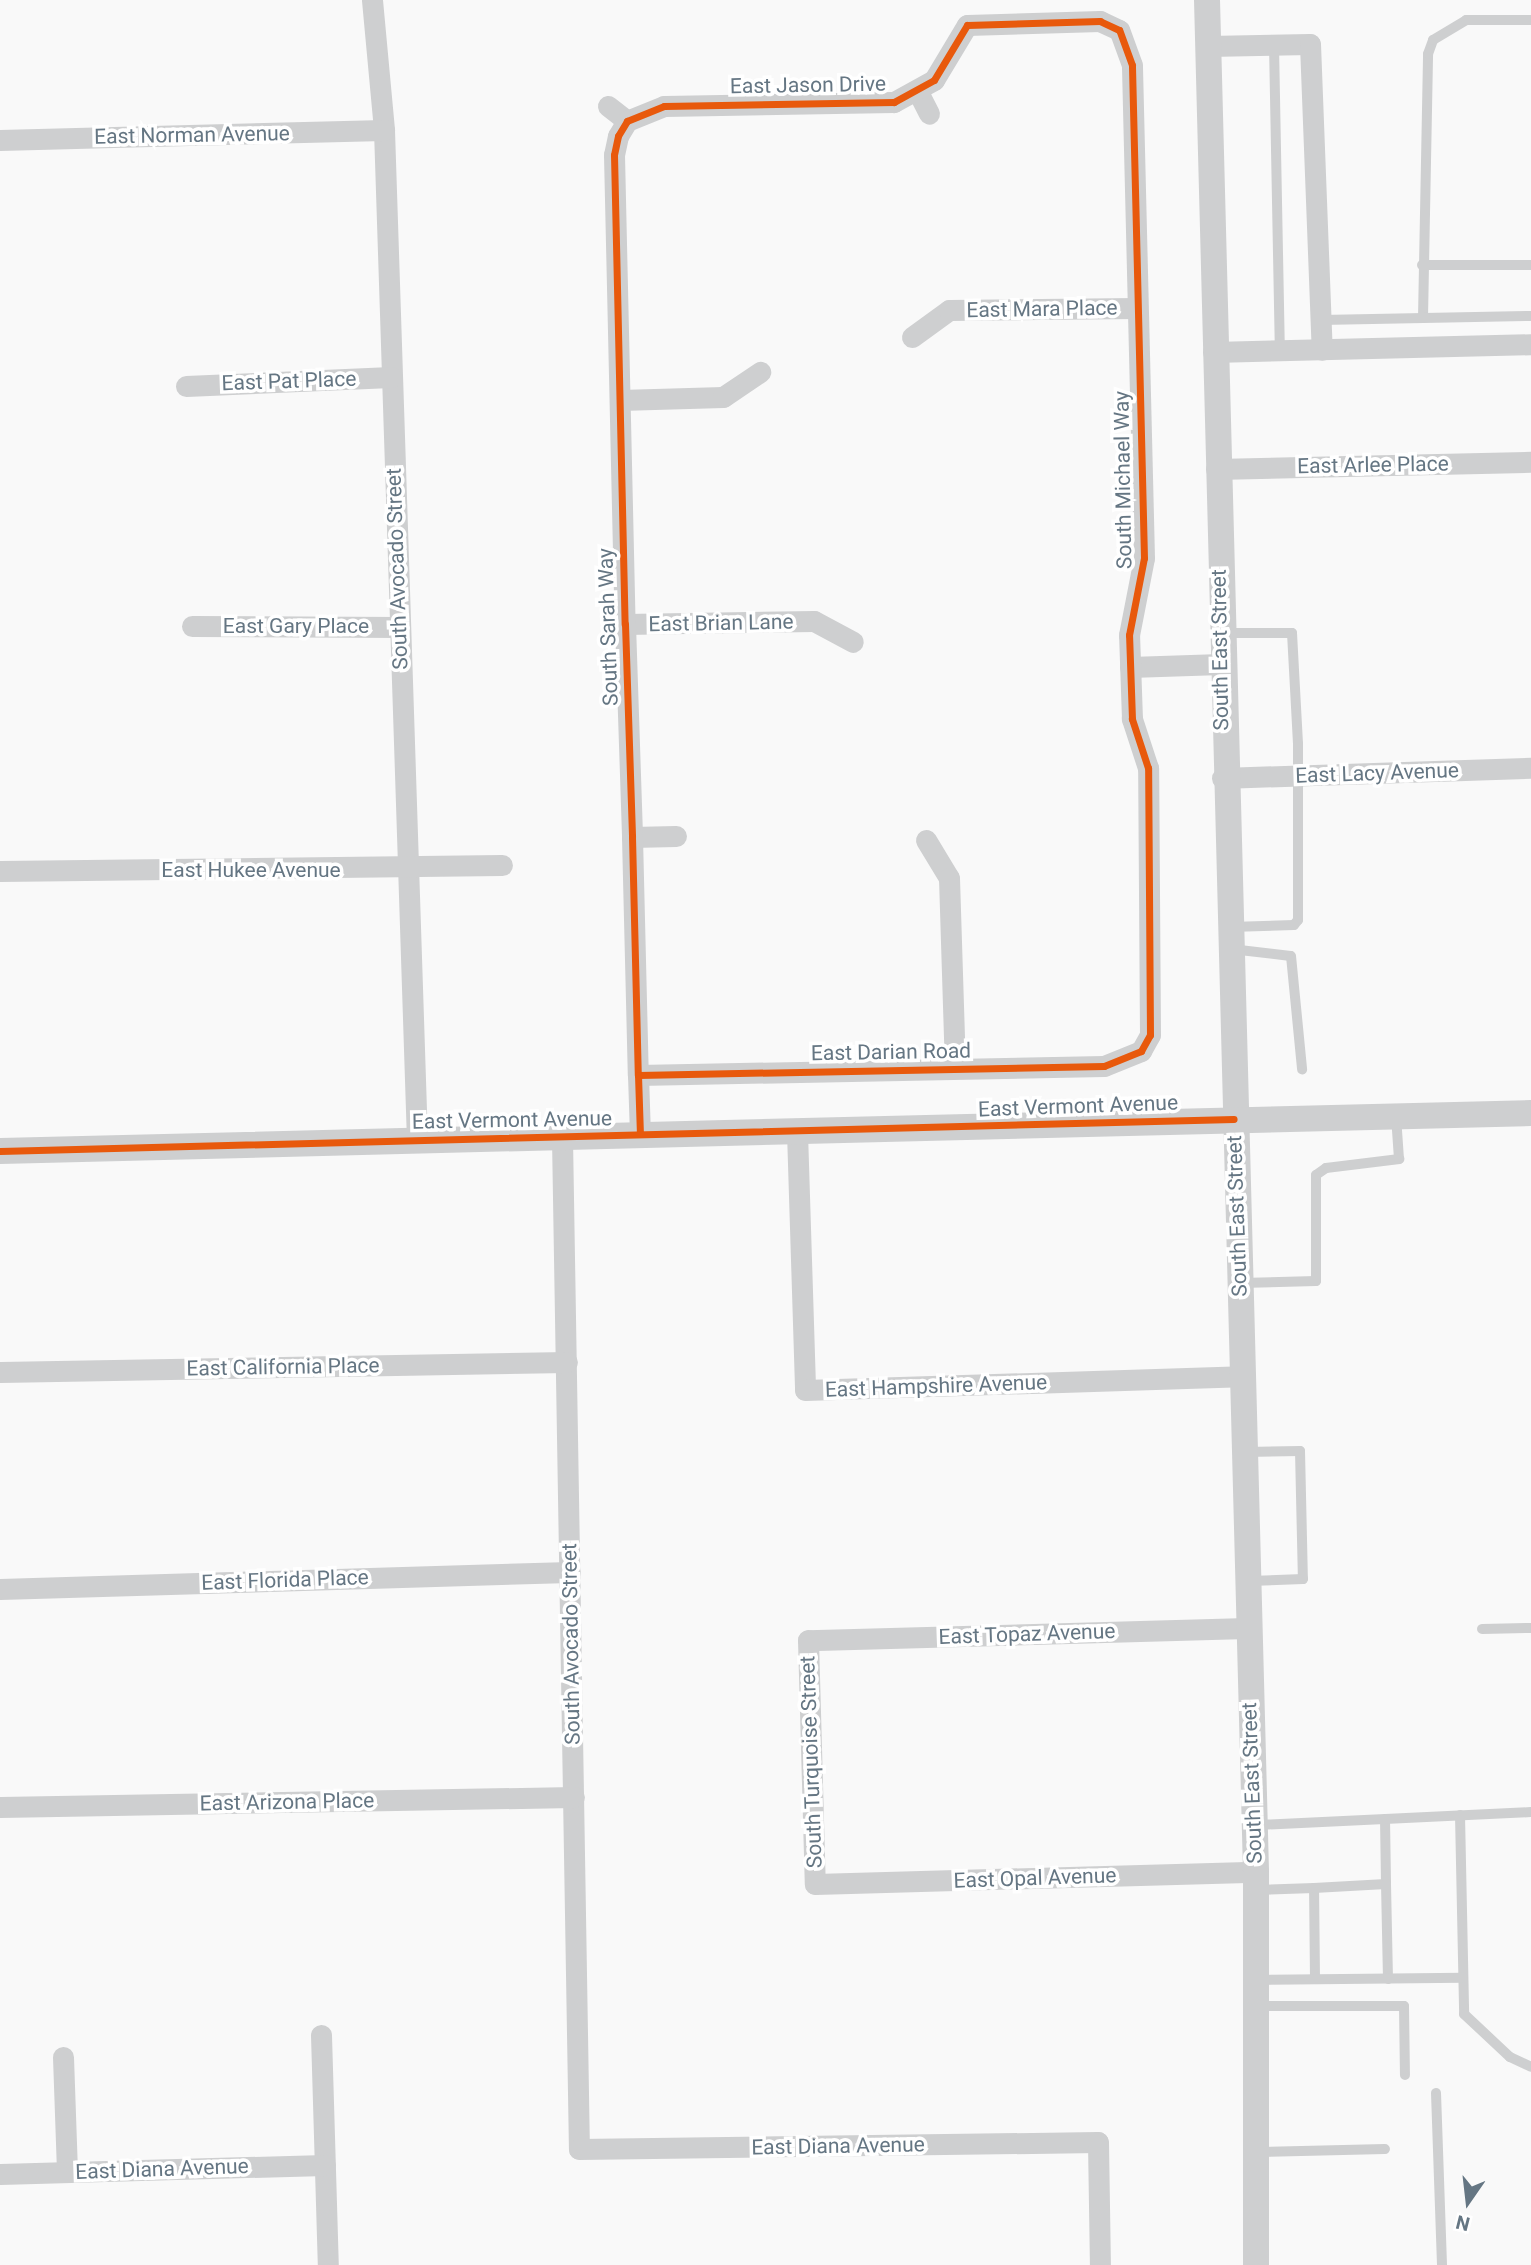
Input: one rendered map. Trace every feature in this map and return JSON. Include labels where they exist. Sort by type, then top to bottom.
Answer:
[{"type":"street","name":"South Avocado Street","points":[[372,0],[384,130],[417,1139]]},
{"type":"street","name":"South East Street","points":[[1207,0],[1222,778],[1240,1283],[1242,1452],[1254,1826],[1256,2265]]},
{"type":"street","name":"South Michael Way","points":[[919,94],[967,25],[1080,17],[1119,30],[1132,65],[1144,558],[1131,610],[1130,667],[1132,719],[1148,768],[1155,1018],[1140,1051]]},
{"type":"street","points":[[1208,46],[1310,44],[1322,350]]},
{"type":"street","points":[[919,94],[929,114]]},
{"type":"street","name":"East Jason Drive","points":[[627,121],[664,106],[894,102],[919,94]]},
{"type":"street","points":[[608,106],[627,121]]},
{"type":"street","name":"South Sarah Way","points":[[627,121],[614,155],[640,1134]]},
{"type":"street","name":"East Norman Avenue","points":[[0,140],[384,130]]},
{"type":"street","name":"East Mara Place","points":[[912,337],[949,310],[1137,308]]},
{"type":"street","points":[[1213,352],[1531,344]]},
{"type":"street","points":[[620,400],[723,397],[760,372]]},
{"type":"street","name":"East Pat Place","points":[[186,386],[391,377]]},
{"type":"street","name":"East Arlee Place","points":[[1216,469],[1531,462]]},
{"type":"street","name":"East Brian Lane","points":[[625,624],[814,621],[853,642]]},
{"type":"street","name":"East Gary Place","points":[[192,626],[399,626]]},
{"type":"street","points":[[1130,667],[1221,664]]},
{"type":"street","name":"East Lacy Avenue","points":[[1222,778],[1531,768]]},
{"type":"street","points":[[632,837],[676,836]]},
{"type":"street","points":[[926,840],[949,878],[955,1068]]},
{"type":"street","name":"East Hukee Avenue","points":[[0,871],[407,869],[502,865]]},
{"type":"street","name":"East Darian Road","points":[[638,1075],[1104,1066],[1140,1051]]},
{"type":"street","name":"East Vermont Avenue","points":[[0,1151],[1531,1113]]},
{"type":"street","name":"East Hampshire Avenue","points":[[797,1132],[805,1390],[1241,1376]]},
{"type":"street","name":"South Avocado Street","points":[[562,1138],[579,2149]]},
{"type":"street","name":"East California Place","points":[[0,1371],[567,1362]]},
{"type":"street","name":"East Florida Place","points":[[0,1589],[570,1572]]},
{"type":"street","name":"East Topaz Avenue","points":[[808,1640],[1247,1628]]},
{"type":"street","name":"South Turquoise Street","points":[[808,1640],[815,1884]]},
{"type":"street","name":"East Arizona Place","points":[[0,1807],[574,1797]]},
{"type":"street","name":"East Opal Avenue","points":[[815,1884],[1255,1881]]},
{"type":"street","points":[[321,2035],[328,2265]]},
{"type":"street","points":[[63,2057],[66,2172]]},
{"type":"street","name":"East Diana Avenue","points":[[579,2149],[1098,2143],[1100,2265]]},
{"type":"street","name":"East Diana Avenue","points":[[0,2174],[325,2165]]},
{"type":"lane","points":[[1423,318],[1425,70],[1433,40],[1466,20],[1531,20]]},
{"type":"lane","points":[[1274,45],[1280,351]]},
{"type":"lane","points":[[1422,265],[1531,265]]},
{"type":"lane","points":[[1321,320],[1531,316]]},
{"type":"lane","points":[[1220,633],[1292,633],[1297,775],[1298,920],[1294,925],[1228,938]]},
{"type":"lane","points":[[1228,938],[1292,956],[1302,1069]]},
{"type":"lane","points":[[1240,1283],[1316,1282],[1316,1175],[1326,1168],[1399,1160],[1396,1116]]},
{"type":"lane","points":[[1242,1452],[1300,1451],[1303,1579],[1246,1581]]},
{"type":"lane","points":[[1482,1629],[1531,1628]]},
{"type":"lane","points":[[1254,1826],[1531,1812]]},
{"type":"lane","points":[[1460,1815],[1464,2014],[1531,2067]]},
{"type":"lane","points":[[1385,1819],[1388,1979]]},
{"type":"lane","points":[[1255,1881],[1314,1888],[1386,1884]]},
{"type":"lane","points":[[1314,1888],[1315,1979]]},
{"type":"lane","points":[[1256,1980],[1463,1978]]},
{"type":"lane","points":[[1256,2006],[1404,2006],[1405,2075]]},
{"type":"lane","points":[[1436,2093],[1441,2265]]},
{"type":"lane","points":[[1256,2152],[1385,2150]]},
{"type":"cycle path","points":[[638,1075],[1104,1066],[1141,1051],[1150,1035],[1148,768],[1132,719],[1129,635],[1144,558],[1132,65],[1119,30],[1100,21],[967,25],[934,80],[894,102],[664,106],[627,121],[618,136],[614,155],[625,624],[632,837],[638,1075],[640,1134]]},
{"type":"cycle path","points":[[0,1151],[1234,1119]]}]
